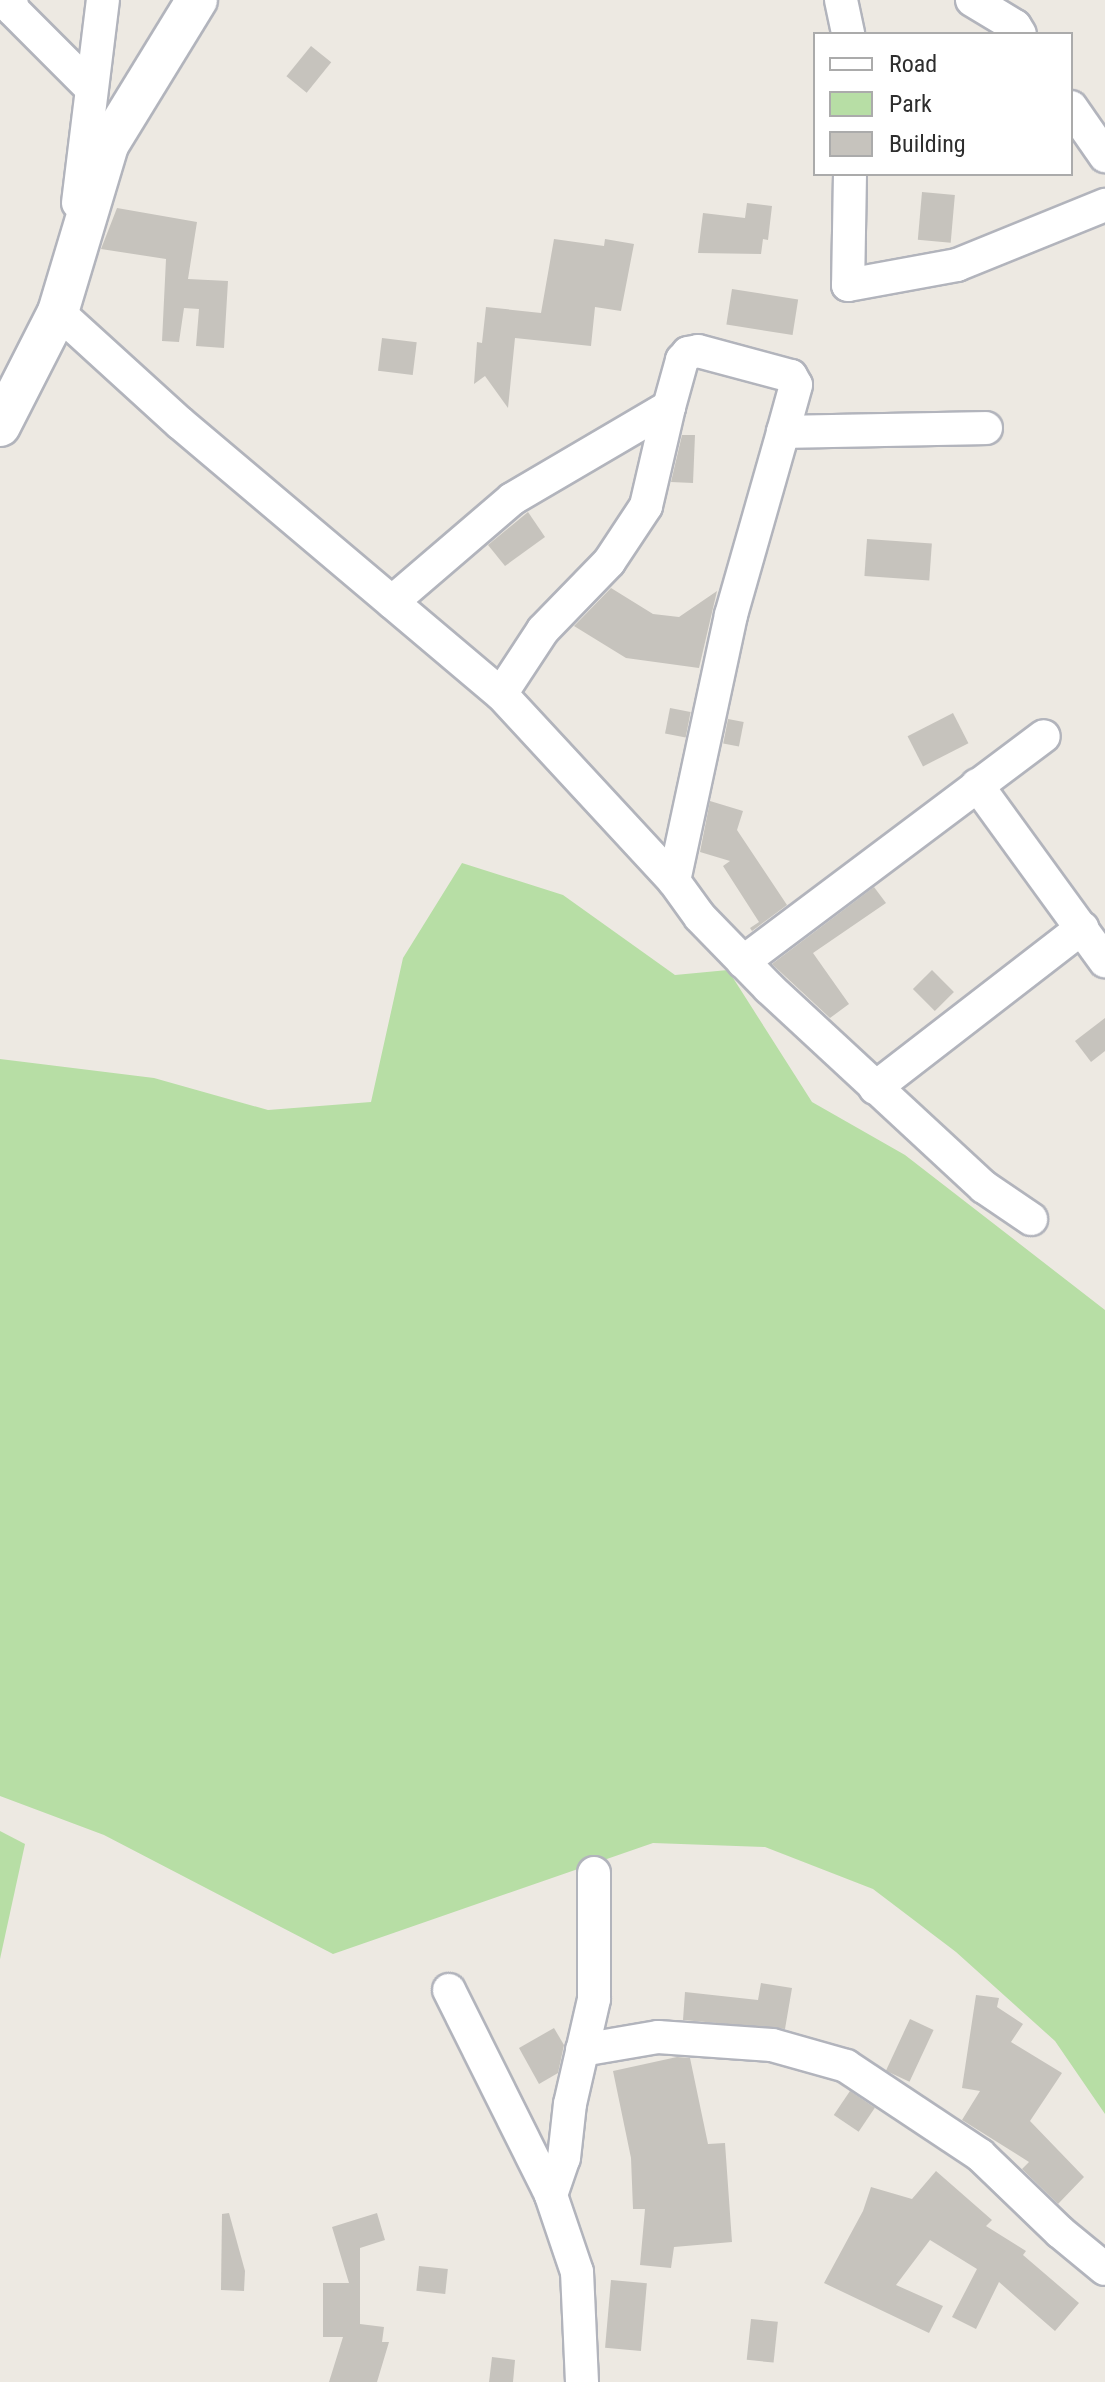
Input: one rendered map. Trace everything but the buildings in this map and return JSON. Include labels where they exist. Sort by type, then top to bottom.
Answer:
[{"type":"street","points":[[11,0],[13,10],[90,87]]},
{"type":"street","points":[[71,272],[90,87],[103,0]]},
{"type":"street","points":[[0,426],[58,312],[108,145],[197,0]]},
{"type":"street","points":[[841,0],[848,32]]},
{"type":"street","points":[[972,0],[1015,26],[1019,32]]},
{"type":"street","points":[[1073,110],[1105,156]]},
{"type":"street","points":[[850,176],[848,285],[957,265],[1105,205]]},
{"type":"street","points":[[58,312],[180,423],[501,694],[674,881],[700,917],[743,962],[984,1187],[1031,1219]]},
{"type":"street","points":[[501,694],[543,630],[609,562],[646,506],[669,407],[682,360],[688,353],[698,351],[791,376],[796,385],[731,615],[674,881]]},
{"type":"street","points":[[392,602],[512,499],[669,407]]},
{"type":"street","points":[[783,432],[986,428]]},
{"type":"street","points":[[743,962],[1044,736]]},
{"type":"street","points":[[977,785],[1105,961]]},
{"type":"street","points":[[875,1088],[1082,928]]},
{"type":"street","points":[[551,2195],[564,2158],[570,2104],[594,1999],[594,1873]]},
{"type":"street","points":[[449,1990],[551,2195],[577,2272],[582,2382]]},
{"type":"street","points":[[582,2050],[658,2037],[772,2045],[846,2066],[980,2155],[1060,2232],[1105,2269]]},
{"type":"green space","points":[[462,863],[563,895],[675,975],[728,970],[812,1102],[905,1155],[1105,1310],[1105,2114],[1055,2041],[956,1952],[873,1889],[765,1847],[653,1843],[333,1954],[104,1835],[0,1796],[0,1059],[154,1078],[268,1110],[371,1102],[403,958]]},
{"type":"green space","points":[[0,1831],[25,1844],[0,1959]]}]
